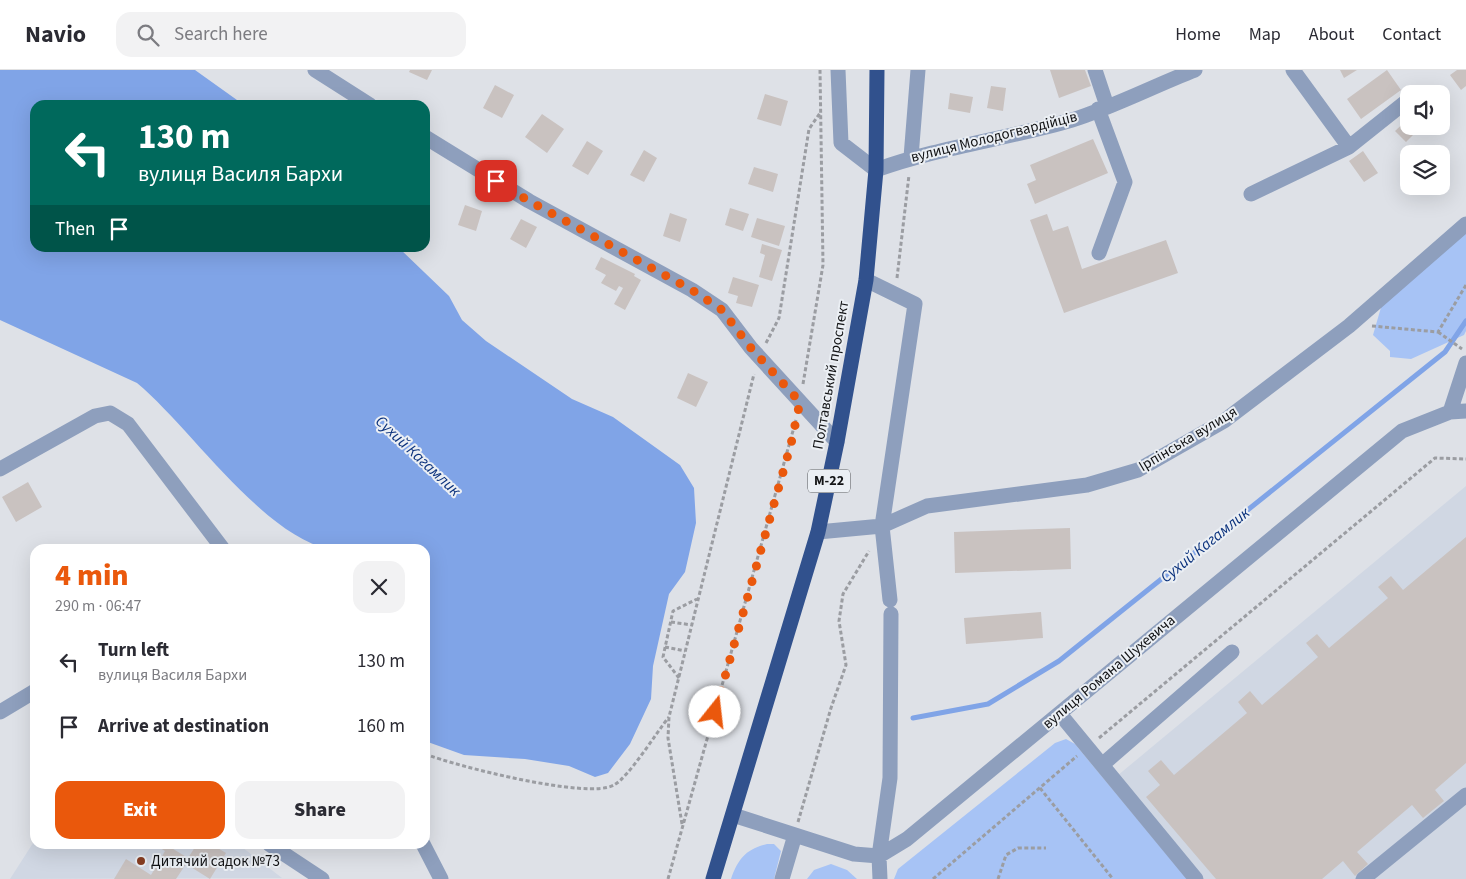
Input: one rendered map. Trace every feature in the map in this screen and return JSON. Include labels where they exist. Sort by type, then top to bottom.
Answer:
[{"type":"highway","name":"Полтавський проспект","points":[[713,879],[818,532],[837,442],[866,280],[876,170],[877,70]]},
{"type":"street","points":[[315,70],[362,100]]},
{"type":"street","points":[[838,70],[841,142],[876,170]]},
{"type":"street","points":[[911,157],[918,70]]},
{"type":"street","points":[[1095,70],[1102,107],[1125,182],[1099,253]]},
{"type":"street","name":"вулиця Молодогвардійців","points":[[876,170],[911,157],[985,142],[1074,119],[1195,70]]},
{"type":"street","points":[[1293,70],[1349,147]]},
{"type":"street","points":[[1251,194],[1349,147],[1400,106]]},
{"type":"street","points":[[430,140],[529,201],[692,290],[722,310],[759,357],[837,442]]},
{"type":"street","name":"Ірпінська вулиця","points":[[818,532],[882,526],[927,506],[1087,485],[1138,470],[1224,421],[1349,326],[1466,224]]},
{"type":"street","points":[[866,280],[915,304],[882,526],[891,607],[890,778],[879,856],[880,879]]},
{"type":"street","points":[[1450,412],[1466,363]]},
{"type":"street","points":[[0,469],[95,416],[110,412],[128,424],[219,544]]},
{"type":"street","name":"вулиця Романа Шухевича","points":[[879,856],[907,839],[1402,431],[1450,412],[1466,412]]},
{"type":"street","points":[[1102,765],[1232,652]]},
{"type":"street","points":[[0,712],[30,694]]},
{"type":"street","points":[[1060,714],[1196,879]]},
{"type":"street","points":[[1363,879],[1466,795]]},
{"type":"street","points":[[733,815],[854,854],[879,856]]},
{"type":"street","points":[[782,879],[795,835]]},
{"type":"street","points":[[277,849],[322,879]]},
{"type":"street","points":[[426,849],[441,879]]},
{"type":"path","points":[[668,879],[788,454],[800,402],[823,265],[820,70]]},
{"type":"path","points":[[683,827],[668,738],[668,717],[759,357],[779,318],[791,229],[809,130],[820,113]]},
{"type":"path","points":[[895,294],[911,157]]},
{"type":"path","points":[[1438,332],[1466,285]]},
{"type":"path","points":[[1349,326],[1438,332],[1456,346]]},
{"type":"path","points":[[933,879],[1435,458],[1466,459]]},
{"type":"path","points":[[795,835],[831,708],[846,665],[839,621],[843,594],[872,548],[882,526]]},
{"type":"path","points":[[679,678],[663,657],[671,622],[674,611],[698,598]]},
{"type":"path","points":[[671,622],[692,625]]},
{"type":"path","points":[[666,647],[685,651]]},
{"type":"path","points":[[430,755],[552,786],[607,788],[623,778],[668,717]]},
{"type":"path","points":[[1040,788],[1113,879]]},
{"type":"path","points":[[998,879],[1006,855],[1018,848],[1046,848]]},
{"type":"shaded area","points":[[1466,232],[1466,331],[1464,335],[1411,359],[1390,357],[1390,351],[1373,335],[1382,304]]},
{"type":"shaded area","points":[[1466,486],[1466,879],[1201,879],[1117,776]]},
{"type":"shaded area","points":[[1066,739],[1075,744],[1187,879],[894,879],[898,869],[1055,743]]},
{"type":"shaded area","points":[[767,844],[774,844],[781,851],[774,879],[731,879],[740,860],[748,852]]},
{"type":"shaded area","name":"Дитячий садок №73","points":[[30,848],[244,849],[282,878],[10,879]]},
{"type":"shaded area","points":[[831,864],[847,870],[857,879],[807,879],[814,870]]},
{"type":"water","points":[[0,70],[195,70],[237,100],[30,100],[30,252],[403,252],[449,296],[462,320],[486,341],[572,399],[613,417],[680,465],[694,488],[696,523],[685,572],[669,594],[653,666],[651,699],[630,744],[608,773],[595,777],[569,766],[525,759],[464,755],[430,743],[430,544],[315,544],[304,540],[278,523],[253,502],[158,402],[137,383],[0,320]]},
{"type":"building","points":[[410,70],[432,70],[427,80],[409,72]]},
{"type":"building","points":[[1050,70],[1085,70],[1091,86],[1059,98]]},
{"type":"building","points":[[1340,70],[1357,70],[1344,78]]},
{"type":"building","points":[[1387,70],[1400,89],[1400,91],[1361,119],[1347,99]]},
{"type":"building","points":[[1457,70],[1466,70],[1466,86],[1461,90],[1450,75]]},
{"type":"building","points":[[495,85],[514,95],[502,118],[483,108]]},
{"type":"building","points":[[991,86],[1006,88],[1003,111],[987,108]]},
{"type":"building","points":[[950,93],[973,97],[970,113],[948,109]]},
{"type":"building","points":[[765,94],[788,101],[781,126],[757,119]]},
{"type":"building","points":[[542,114],[564,129],[547,153],[525,137]]},
{"type":"building","points":[[1400,126],[1400,135],[1413,135],[1406,142],[1395,131]]},
{"type":"building","points":[[1093,139],[1108,173],[1035,204],[1027,184],[1036,180],[1030,165]]},
{"type":"building","points":[[587,141],[603,151],[588,175],[572,166]]},
{"type":"building","points":[[644,150],[657,158],[644,182],[630,175]]},
{"type":"building","points":[[1363,151],[1378,173],[1364,182],[1349,161]]},
{"type":"building","points":[[754,167],[778,174],[773,192],[748,184]]},
{"type":"building","points":[[465,205],[482,211],[476,231],[458,225]]},
{"type":"building","points":[[730,208],[749,214],[743,231],[725,225]]},
{"type":"building","points":[[670,213],[687,219],[680,242],[663,236]]},
{"type":"building","points":[[1047,214],[1053,231],[1068,226],[1082,269],[1166,240],[1178,273],[1064,313],[1030,220]]},
{"type":"building","points":[[757,218],[785,226],[779,246],[751,237]]},
{"type":"building","points":[[521,219],[537,227],[526,248],[510,239]]},
{"type":"building","points":[[762,244],[782,250],[772,281],[759,277],[765,255],[760,253]]},
{"type":"building","points":[[601,257],[635,274],[634,276],[641,280],[625,310],[614,304],[623,288],[619,286],[616,291],[601,283],[606,275],[595,269]]},
{"type":"building","points":[[733,277],[759,285],[752,307],[736,303],[738,296],[728,293]]},
{"type":"building","points":[[688,373],[708,382],[696,407],[677,398]]},
{"type":"building","points":[[28,482],[42,507],[16,522],[2,497]]},
{"type":"building","points":[[1070,528],[1071,569],[955,573],[954,532]]},
{"type":"building","points":[[1466,537],[1466,763],[1435,790],[1444,801],[1423,818],[1412,805],[1357,852],[1368,864],[1355,876],[1343,861],[1322,879],[1216,879],[1146,797],[1160,785],[1148,771],[1161,760],[1174,775],[1247,713],[1238,702],[1250,691],[1262,705],[1318,657],[1306,643],[1317,634],[1329,648],[1388,598],[1378,587],[1391,576],[1403,590]]},
{"type":"building","points":[[1041,612],[1043,638],[966,644],[964,618]]},
{"type":"building","points":[[162,849],[173,849],[188,858],[194,849],[219,849],[226,853],[210,879],[186,864],[176,879],[114,879],[126,859],[151,875],[165,851]]},
{"type":"waterway","name":"Сухий Кагамлик","points":[[913,718],[988,704],[1059,661],[1445,352],[1466,321]]},
{"type":"place","name":"Дитячий садок №73","points":[[141,861]]},
{"type":"route","points":[[496,181],[692,290],[722,310],[751,348],[800,402],[791,444],[715,712]]}]
